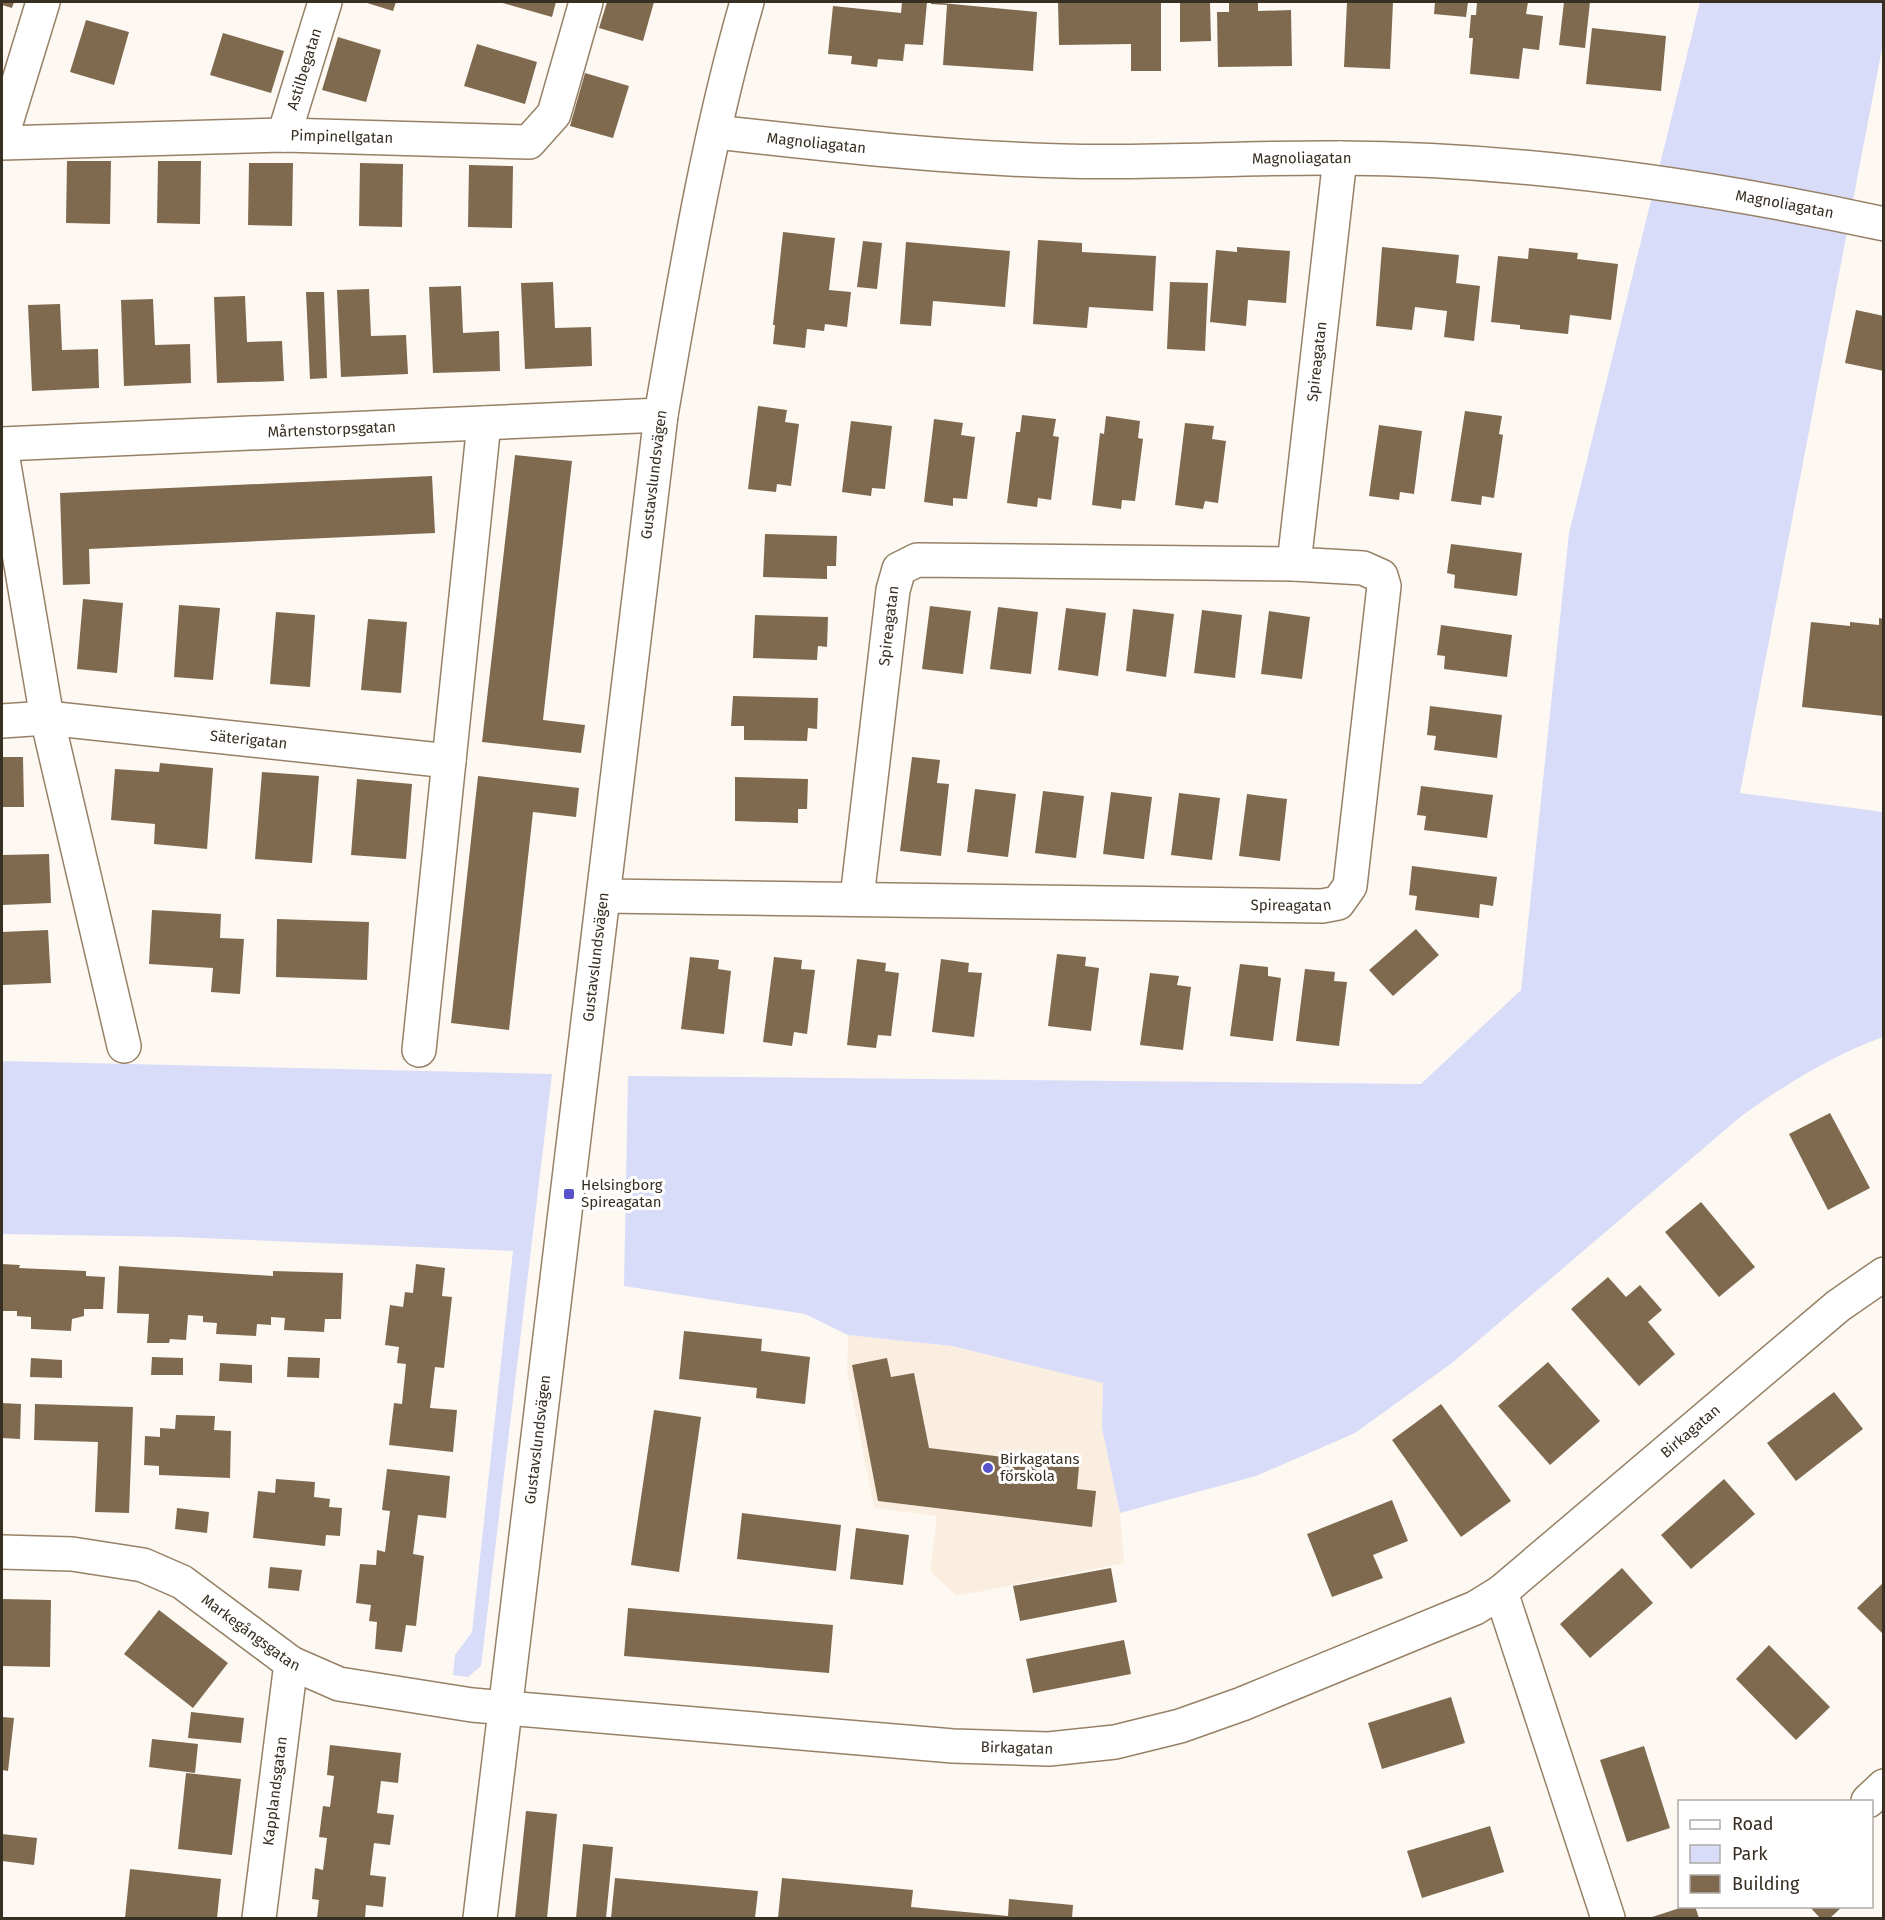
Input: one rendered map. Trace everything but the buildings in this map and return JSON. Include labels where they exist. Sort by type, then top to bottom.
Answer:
[{"type":"street","points":[[2,136],[42,2]]},
{"type":"street","name":"Astilbegatan","points":[[284,135],[325,2]]},
{"type":"street","name":"Pimpinellgatan","points":[[2,143],[284,135],[530,142],[554,114],[586,2]]},
{"type":"street","name":"Gustavslundsvägen","points":[[480,1918],[661,415],[688,263],[715,132],[747,2]]},
{"type":"street","name":"Magnoliagatan","points":[[715,132],[903,152],[1063,161],[1340,158],[1548,170],[1683,185],[1775,201],[1884,224]]},
{"type":"street","name":"Spireagatan","points":[[1294,564],[1340,158]]},
{"type":"street","name":"Mårtenstorpsgatan","points":[[2,444],[661,415]]},
{"type":"street","points":[[419,1050],[484,423]]},
{"type":"street","points":[[2,453],[47,718],[124,1046]]},
{"type":"street","name":"Spireagatan","points":[[604,896],[1322,906],[1338,903],[1350,886],[1384,586],[1381,576],[1363,568],[1294,564],[916,560],[907,563],[895,578],[857,898]]},
{"type":"street","name":"Säterigatan","points":[[2,721],[47,718],[449,761]]},
{"type":"street","name":"Birkagatan","points":[[505,1708],[953,1746],[1049,1749],[1115,1742],[1180,1726],[1242,1704],[1455,1618],[1501,1592],[1838,1306],[1884,1274]]},
{"type":"street","name":"Markegångsgatan","points":[[2,1552],[72,1554],[143,1565],[182,1582],[291,1663],[339,1684],[505,1708]]},
{"type":"street","points":[[1501,1592],[1608,1918]]},
{"type":"street","name":"Kapplandsgatan","points":[[259,1918],[291,1663]]},
{"type":"street","points":[[1869,1800],[1884,1786]]},
{"type":"shaded area","name":"Birkagatans förskola","points":[[848,1335],[952,1346],[1103,1383],[1102,1428],[1120,1513],[1124,1563],[957,1596],[930,1571],[937,1516],[874,1508],[847,1370]]},
{"type":"green space","points":[[1700,2],[1883,2],[1883,43],[1740,793],[1883,812],[1883,1037],[1808,1072],[1739,1118],[1452,1363],[1355,1433],[1256,1476],[1120,1513],[1102,1428],[1103,1383],[952,1346],[848,1335],[805,1314],[624,1286],[628,1076],[1421,1084],[1521,990],[1569,533]]},
{"type":"green space","points":[[2,1061],[552,1074],[481,1666],[468,1677],[453,1675],[455,1655],[472,1632],[513,1251],[178,1237],[2,1234]]},
{"type":"place","name":"Helsingborg Spireagatan","points":[[569,1194]]},
{"type":"place","name":"Birkagatans förskola","points":[[988,1468]]}]
